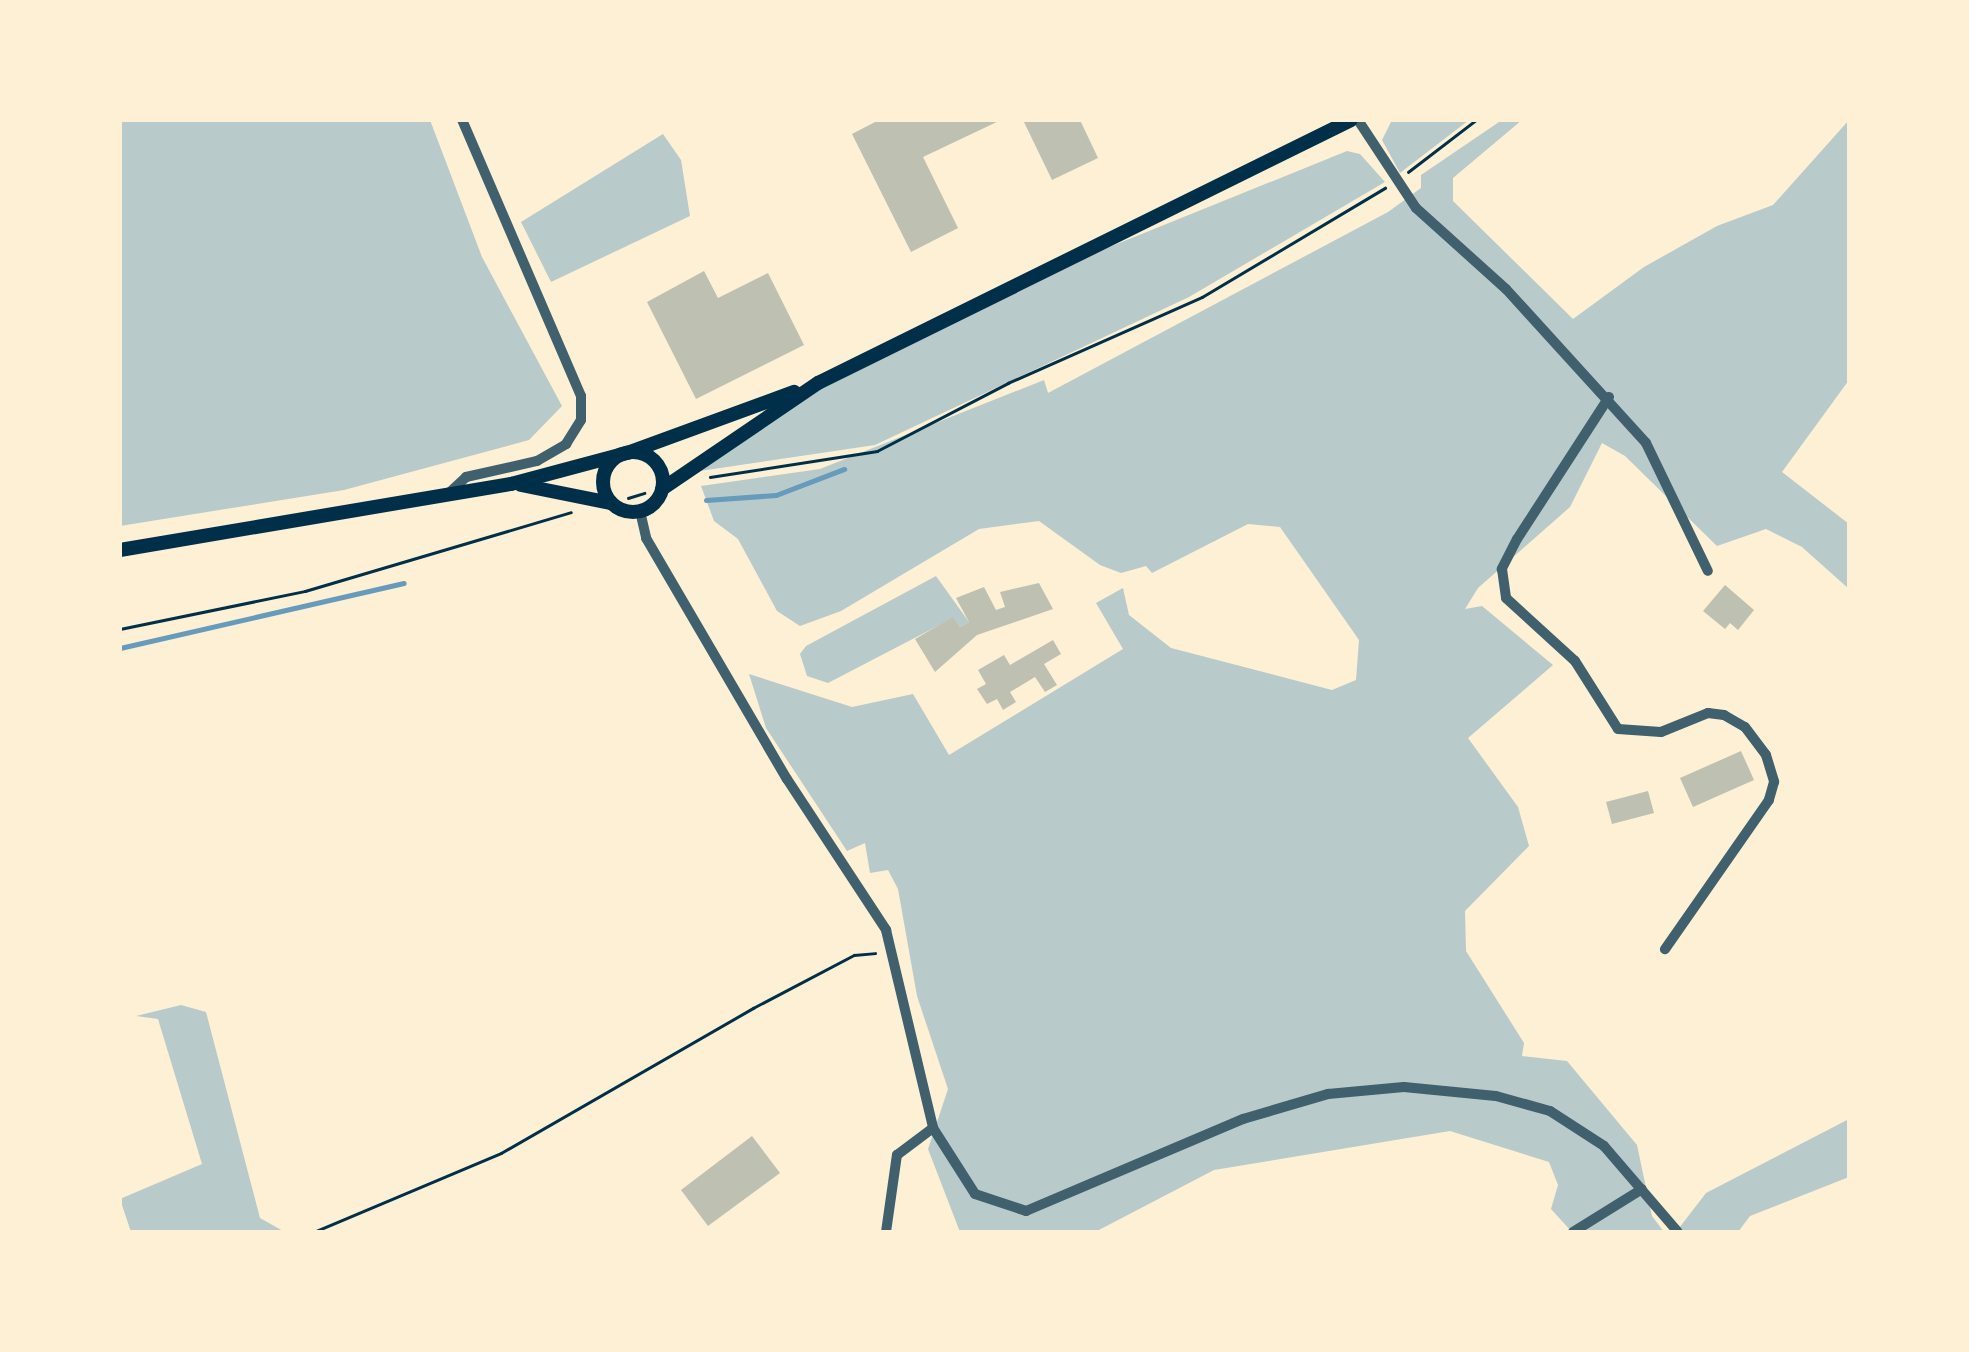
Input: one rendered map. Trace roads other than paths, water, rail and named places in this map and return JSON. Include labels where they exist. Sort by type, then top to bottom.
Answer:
[{"type":"main road","points":[[120,550],[511,484],[626,453],[818,384],[1354,120]]},
{"type":"main road","points":[[511,484],[640,511],[662,489],[818,384]]},
{"type":"main road","points":[[611,502],[603,478],[611,462],[626,453],[654,461],[662,489]]},
{"type":"street","points":[[448,495],[466,477],[537,461],[566,444],[582,420],[581,396],[462,120]]},
{"type":"street","points":[[1354,120],[1396,182],[1609,397],[1646,443],[1708,571]]},
{"type":"street","points":[[1609,397],[1517,539],[1502,569],[1506,598],[1575,661],[1618,730],[1661,732],[1708,714],[1724,716],[1744,727],[1766,754],[1774,782],[1769,800],[1664,949]]},
{"type":"street","points":[[640,511],[646,538],[788,780],[886,930],[932,1128],[976,1194],[1026,1211],[1243,1119],[1328,1094],[1404,1087],[1496,1096],[1550,1111],[1604,1146],[1678,1232]]},
{"type":"street","points":[[886,1232],[898,1155],[932,1128]]},
{"type":"street","points":[[1573,1232],[1642,1188]]},
{"type":"waterway","points":[[706,500],[776,495],[844,469]]},
{"type":"waterway","points":[[120,648],[404,583]]}]
